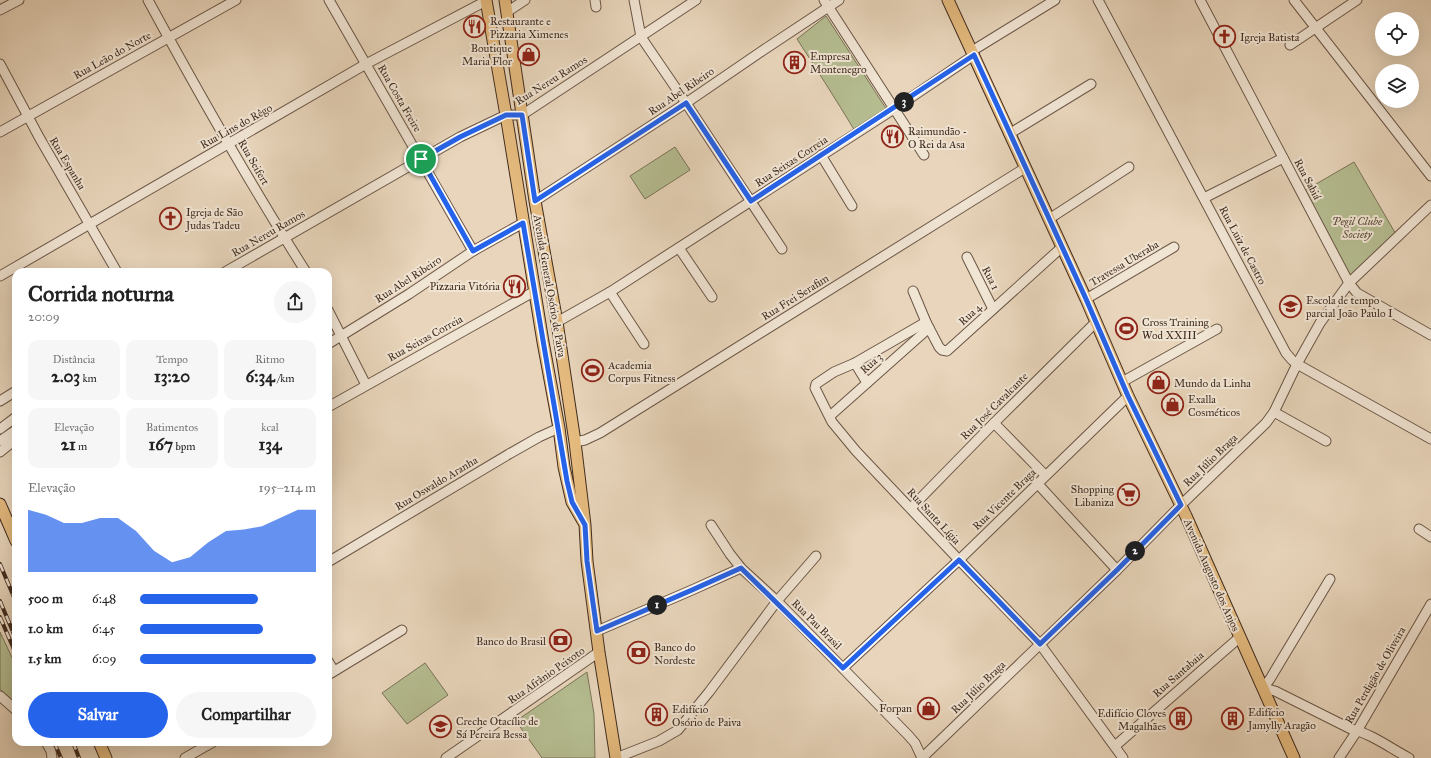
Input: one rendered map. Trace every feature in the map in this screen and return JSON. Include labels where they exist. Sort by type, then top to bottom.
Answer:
[{"type":"main road","name":"Avenida General Osório de Paiva","points":[[486,0],[543,342],[559,428],[564,466],[572,502],[585,525]]},
{"type":"main road","name":"Avenida General Osório de Paiva","points":[[505,0],[535,201],[557,322],[575,442],[585,525],[587,561],[599,652],[616,758]]},
{"type":"main road","name":"Avenida Augusto dos Anjos","points":[[948,0],[1086,299],[1128,396],[1181,505],[1294,758]]},
{"type":"main road","points":[[0,504],[12,532]]},
{"type":"main road","points":[[101,746],[106,758]]},
{"type":"street","points":[[0,10],[18,0]]},
{"type":"street","name":"Rua Seifert","points":[[148,0],[168,38],[284,238],[303,268]]},
{"type":"street","name":"Rua Leão do Norte","points":[[0,132],[236,0]]},
{"type":"street","name":"Rua Costa Freire","points":[[329,0],[473,251]]},
{"type":"street","name":"Rua Lins do Rêgo","points":[[14,268],[229,143],[276,118],[366,64],[486,0]]},
{"type":"street","points":[[507,12],[525,0]]},
{"type":"street","points":[[634,0],[641,37],[782,249]]},
{"type":"street","name":"Rua Nereu Ramos","points":[[232,268],[460,137],[506,115],[522,115],[696,0]]},
{"type":"street","name":"Rua Abel Ribeiro","points":[[535,201],[686,103],[826,4],[840,0]]},
{"type":"street","name":"Rua Seixas Correia","points":[[557,322],[610,292],[894,109],[973,53],[1055,0]]},
{"type":"street","name":"Rua Luiz de Castro","points":[[1098,0],[1286,353],[1297,364],[1431,439]]},
{"type":"street","name":"Rua Sabiá","points":[[1200,0],[1349,283],[1358,293],[1431,335]]},
{"type":"street","points":[[1294,0],[1431,176]]},
{"type":"street","points":[[1290,45],[1357,0]]},
{"type":"street","points":[[826,4],[924,155]]},
{"type":"street","name":"Rua Espanha","points":[[0,64],[27,116],[115,268]]},
{"type":"street","points":[[1010,134],[1091,84]]},
{"type":"street","points":[[821,155],[852,206]]},
{"type":"street","points":[[1204,198],[1283,158]]},
{"type":"street","points":[[1049,219],[1129,167]]},
{"type":"street","name":"Rua Frei Serafim","points":[[575,442],[585,440],[600,433],[1025,168]]},
{"type":"street","name":"Rua Júlio Braga","points":[[922,758],[1117,570],[1181,505],[1266,423],[1274,412],[1297,364],[1320,324],[1349,283],[1431,205]]},
{"type":"street","name":"Rua Abel Ribeiro","points":[[332,342],[409,294],[473,251],[523,223]]},
{"type":"street","name":"Rua 4","points":[[913,291],[939,347],[942,350],[947,350],[1062,247]]},
{"type":"street","name":"Travessa Uberaba","points":[[1086,299],[1174,247]]},
{"type":"street","points":[[679,248],[712,297]]},
{"type":"street","name":"Rua 1","points":[[967,257],[993,309]]},
{"type":"street","name":"Rua Lins do Rêgo","points":[[0,276],[12,269]]},
{"type":"street","name":"Rua Seixas Correia","points":[[332,405],[535,291]]},
{"type":"street","points":[[610,292],[644,344]]},
{"type":"street","points":[[332,317],[366,385]]},
{"type":"street","name":"Rua José Cavalcante","points":[[911,508],[1096,322]]},
{"type":"street","name":"Rua Santa Lígia","points":[[928,325],[855,363],[834,372],[815,386],[821,402],[832,422],[856,451],[1040,644],[1123,758]]},
{"type":"street","name":"Rua 3","points":[[830,416],[928,325]]},
{"type":"street","points":[[1122,382],[1217,329]]},
{"type":"street","points":[[855,363],[867,382]]},
{"type":"street","points":[[0,401],[12,394]]},
{"type":"street","name":"Rua Vicente Braga","points":[[843,668],[959,560],[1128,396]]},
{"type":"street","points":[[1274,412],[1326,441]]},
{"type":"street","points":[[0,429],[12,420]]},
{"type":"street","points":[[994,423],[1045,475]]},
{"type":"street","name":"Rua Oswaldo Aranha","points":[[332,560],[509,454],[539,437],[559,428]]},
{"type":"street","points":[[0,441],[12,433]]},
{"type":"street","points":[[0,452],[12,442]]},
{"type":"street","points":[[1037,483],[1117,570]]},
{"type":"street","name":"Rua Pau Brasil","points":[[710,525],[741,568],[777,601],[908,735],[915,744],[922,758]]},
{"type":"street","points":[[1419,529],[1431,537]]},
{"type":"street","points":[[616,758],[659,741],[678,730],[709,692],[777,601],[816,556]]},
{"type":"street","points":[[597,631],[741,568]]},
{"type":"street","points":[[1330,578],[1270,679],[1263,688],[1275,691],[1351,729],[1357,730],[1382,742],[1409,758]]},
{"type":"street","name":"Rua Perdigão de Oliveira","points":[[1339,758],[1431,604]]},
{"type":"street","points":[[332,672],[402,630]]},
{"type":"street","name":"Rua Santabaia","points":[[1115,746],[1240,637]]},
{"type":"street","name":"Rua Afrânio Peixoto","points":[[446,758],[599,652]]},
{"type":"street","points":[[0,696],[12,706]]},
{"type":"street","points":[[48,746],[52,758]]},
{"type":"street","points":[[185,758],[206,746]]},
{"type":"green space","points":[[826,16],[887,110],[855,131],[797,39]]},
{"type":"green space","points":[[675,147],[690,170],[645,199],[630,176]]},
{"type":"green space","name":"Pegil Clube Society","points":[[1354,162],[1397,236],[1350,280],[1304,191]]},
{"type":"green space","points":[[0,632],[12,658],[12,701],[0,689]]},
{"type":"green space","points":[[425,663],[448,695],[407,724],[382,693]]},
{"type":"green space","points":[[587,672],[594,714],[595,758],[542,758],[516,721]]},
{"type":"railway","points":[[0,564],[12,592]]},
{"type":"railway","points":[[0,601],[12,630]]},
{"type":"railway","points":[[0,617],[12,645]]},
{"type":"railway","points":[[56,746],[61,758]]},
{"type":"railway","points":[[74,746],[79,758]]},
{"type":"place","name":"Restaurante e Pizzaria Ximenes","points":[[474,27]]},
{"type":"place","name":"Igreja Batista","points":[[1225,37]]},
{"type":"place","name":"Boutique Maria Flor","points":[[528,54]]},
{"type":"place","name":"Empresa Montenegro","points":[[795,62]]},
{"type":"place","name":"Raimundão - O Rei da Asa","points":[[893,137]]},
{"type":"place","name":"Igreja de São Judas Tadeu","points":[[171,218]]},
{"type":"place","name":"Pizzaria Vitória","points":[[515,286]]},
{"type":"place","name":"Escola de tempo parcial João Paulo I","points":[[1290,306]]},
{"type":"place","name":"Cross Training Wod XXIII","points":[[1126,328]]},
{"type":"place","name":"Academia Corpus Fitness","points":[[592,371]]},
{"type":"place","name":"Mundo da Linha","points":[[1158,383]]},
{"type":"place","name":"Exalla Cosméticos","points":[[1173,405]]},
{"type":"place","name":"Shopping Libaniza","points":[[1129,495]]},
{"type":"place","name":"Banco do Brasil","points":[[561,641]]},
{"type":"place","name":"Banco do Nordeste","points":[[638,653]]},
{"type":"place","name":"Forpan","points":[[928,708]]},
{"type":"place","name":"Edifício Osório de Paiva","points":[[657,715]]},
{"type":"place","name":"Edifício Jamylly Aragão","points":[[1233,718]]},
{"type":"place","name":"Edifício Cloves Magalhães","points":[[1181,719]]},
{"type":"place","name":"Creche Otacílio de Sá Pereira Bessa","points":[[441,727]]},
{"type":"route","points":[[974,55],[1086,299],[1128,396],[1181,505],[1117,570],[1040,644],[959,560],[843,668],[777,601],[741,568],[597,631],[587,561],[585,525],[572,502],[567,481],[523,223],[473,251],[421,159],[460,137],[506,115],[522,115],[535,201],[686,103],[751,201],[894,109],[974,55]]}]
